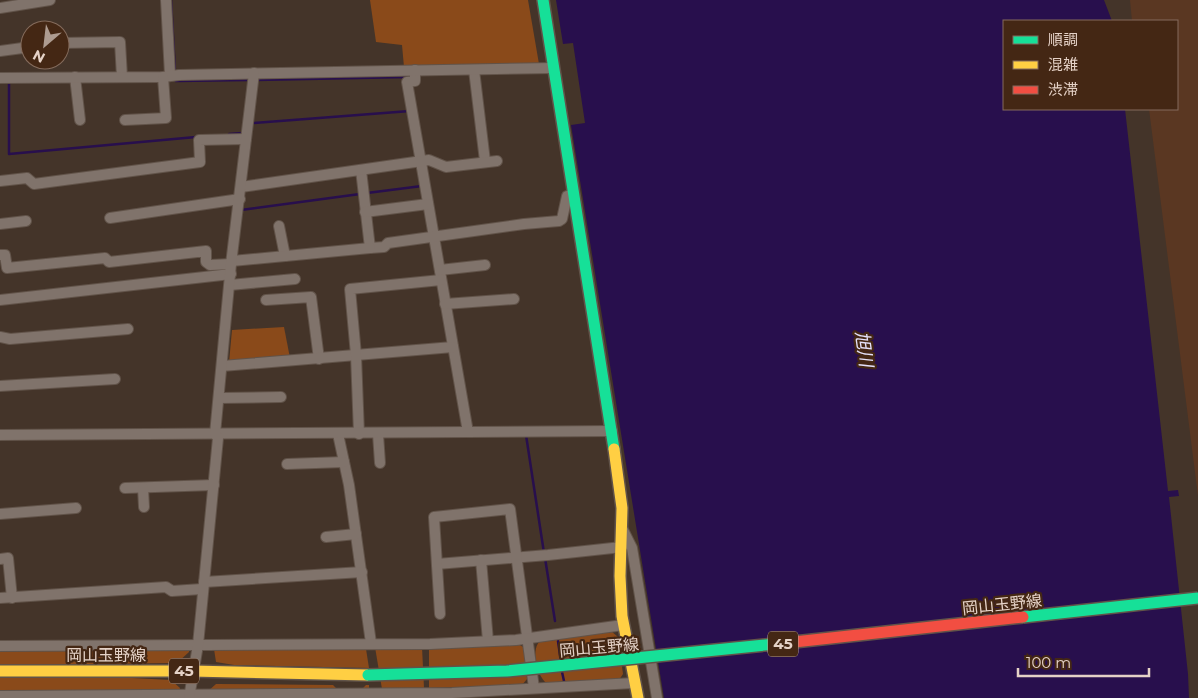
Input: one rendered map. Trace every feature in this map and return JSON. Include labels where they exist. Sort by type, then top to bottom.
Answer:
[{"type":"main road","points":[[543,0],[621,496],[623,530],[620,589],[623,625],[638,698]]},
{"type":"main road","name":"岡山玉野線","points":[[0,671],[192,671],[368,675],[506,671],[615,662],[1198,598]]},
{"type":"street","points":[[0,8],[50,0]]},
{"type":"street","points":[[125,120],[166,118],[171,76],[166,0]]},
{"type":"street","points":[[70,43],[120,42],[122,74]]},
{"type":"street","points":[[0,51],[20,48]]},
{"type":"street","points":[[0,78],[122,74],[254,78],[415,70],[554,68]]},
{"type":"street","points":[[415,70],[415,81],[411,81],[424,161],[428,204],[437,237],[450,304],[453,347],[468,430]]},
{"type":"street","points":[[474,70],[485,161]]},
{"type":"street","points":[[75,77],[80,120]]},
{"type":"street","points":[[189,696],[198,646],[218,438],[215,434],[222,398],[241,187],[254,78]]},
{"type":"street","points":[[0,181],[27,178],[34,184],[200,162],[199,140],[246,139]]},
{"type":"street","points":[[241,187],[424,161],[446,167],[497,161]]},
{"type":"street","points":[[361,170],[370,248]]},
{"type":"street","points":[[0,300],[233,272],[285,256],[370,248],[524,224],[559,221],[562,219],[567,196],[574,194]]},
{"type":"street","points":[[110,218],[240,199]]},
{"type":"street","points":[[365,212],[428,204]]},
{"type":"street","points":[[0,224],[26,221]]},
{"type":"street","points":[[279,226],[285,256]]},
{"type":"street","points":[[0,255],[4,255],[7,268],[105,258],[109,262],[206,251],[206,262],[210,265],[233,272],[295,279]]},
{"type":"street","points":[[359,431],[356,355],[350,290],[485,265]]},
{"type":"street","points":[[266,300],[310,297],[319,358]]},
{"type":"street","points":[[450,304],[514,299]]},
{"type":"street","points":[[0,337],[10,339],[128,328]]},
{"type":"street","points":[[224,367],[453,347]]},
{"type":"street","points":[[0,386],[115,379]]},
{"type":"street","points":[[222,398],[282,397]]},
{"type":"street","points":[[0,435],[338,434],[359,431],[378,434],[468,430],[524,432],[612,431]]},
{"type":"street","points":[[338,434],[356,534],[371,643]]},
{"type":"street","points":[[378,434],[380,463]]},
{"type":"street","points":[[287,464],[344,462]]},
{"type":"street","points":[[125,488],[214,485]]},
{"type":"street","points":[[143,488],[144,506]]},
{"type":"street","points":[[0,514],[76,508]]},
{"type":"street","points":[[440,614],[434,517],[510,508],[529,637],[534,688]]},
{"type":"street","points":[[623,530],[632,548],[657,698]]},
{"type":"street","points":[[326,537],[356,534]]},
{"type":"street","points":[[437,564],[545,556],[622,547]]},
{"type":"street","points":[[0,559],[8,558],[12,598]]},
{"type":"street","points":[[481,560],[488,641]]},
{"type":"street","points":[[0,598],[166,587],[172,591],[203,586],[362,572]]},
{"type":"street","points":[[0,646],[198,646],[488,641],[623,625]]},
{"type":"street","points":[[0,696],[452,696],[534,688],[565,688],[634,683]]},
{"type":"shaded area","points":[[370,0],[528,0],[539,64],[404,67],[402,45],[376,42]]},
{"type":"shaded area","points":[[1130,0],[1198,0],[1198,496],[1149,110],[1178,110],[1178,20],[1132,20]]},
{"type":"shaded area","points":[[284,327],[290,358],[229,363],[232,330]]},
{"type":"shaded area","points":[[611,631],[618,637],[623,674],[619,680],[546,683],[540,675],[535,657],[539,642]]},
{"type":"shaded area","points":[[516,643],[525,648],[526,651],[527,679],[522,685],[429,688],[429,647]]},
{"type":"shaded area","points":[[375,647],[422,647],[424,688],[382,689]]},
{"type":"shaded area","points":[[0,649],[189,650],[189,652],[177,663],[0,665]]},
{"type":"shaded area","points":[[214,649],[366,649],[369,668],[234,665],[216,662]]},
{"type":"shaded area","points":[[94,676],[171,680],[180,688],[179,691],[0,693],[0,677]]},
{"type":"shaded area","points":[[216,684],[333,685],[336,688],[363,688],[369,685],[369,691],[207,692]]},
{"type":"water","name":"旭川","points":[[556,0],[1104,0],[1112,20],[1003,20],[1003,110],[1125,110],[1168,491],[1178,490],[1179,496],[1169,497],[1189,698],[664,698],[571,125],[585,123],[573,43],[563,44]]},
{"type":"waterway","points":[[171,0],[175,72]]},
{"type":"waterway","points":[[255,80],[410,77],[410,79]]},
{"type":"waterway","points":[[175,78],[176,81],[249,80]]},
{"type":"waterway","points":[[9,82],[9,154],[196,137]]},
{"type":"waterway","points":[[253,123],[410,111]]},
{"type":"waterway","points":[[229,134],[243,133]]},
{"type":"waterway","points":[[367,193],[422,186]]},
{"type":"waterway","points":[[241,210],[360,194]]},
{"type":"waterway","points":[[526,435],[544,553]]},
{"type":"waterway","points":[[545,558],[555,621]]},
{"type":"waterway","points":[[558,641],[561,662]]},
{"type":"waterway","points":[[562,672],[564,681]]},
{"type":"traffic: fast","points":[[543,0],[614,449]]},
{"type":"traffic: fast","points":[[1023,617],[1198,598]]},
{"type":"traffic: fast","points":[[368,675],[507,671],[785,643]]},
{"type":"traffic: slow","points":[[614,449],[622,508],[620,576],[622,616],[638,698]]},
{"type":"traffic: slow","points":[[0,671],[192,671],[368,675]]},
{"type":"traffic: jam","points":[[785,643],[1023,617]]}]
